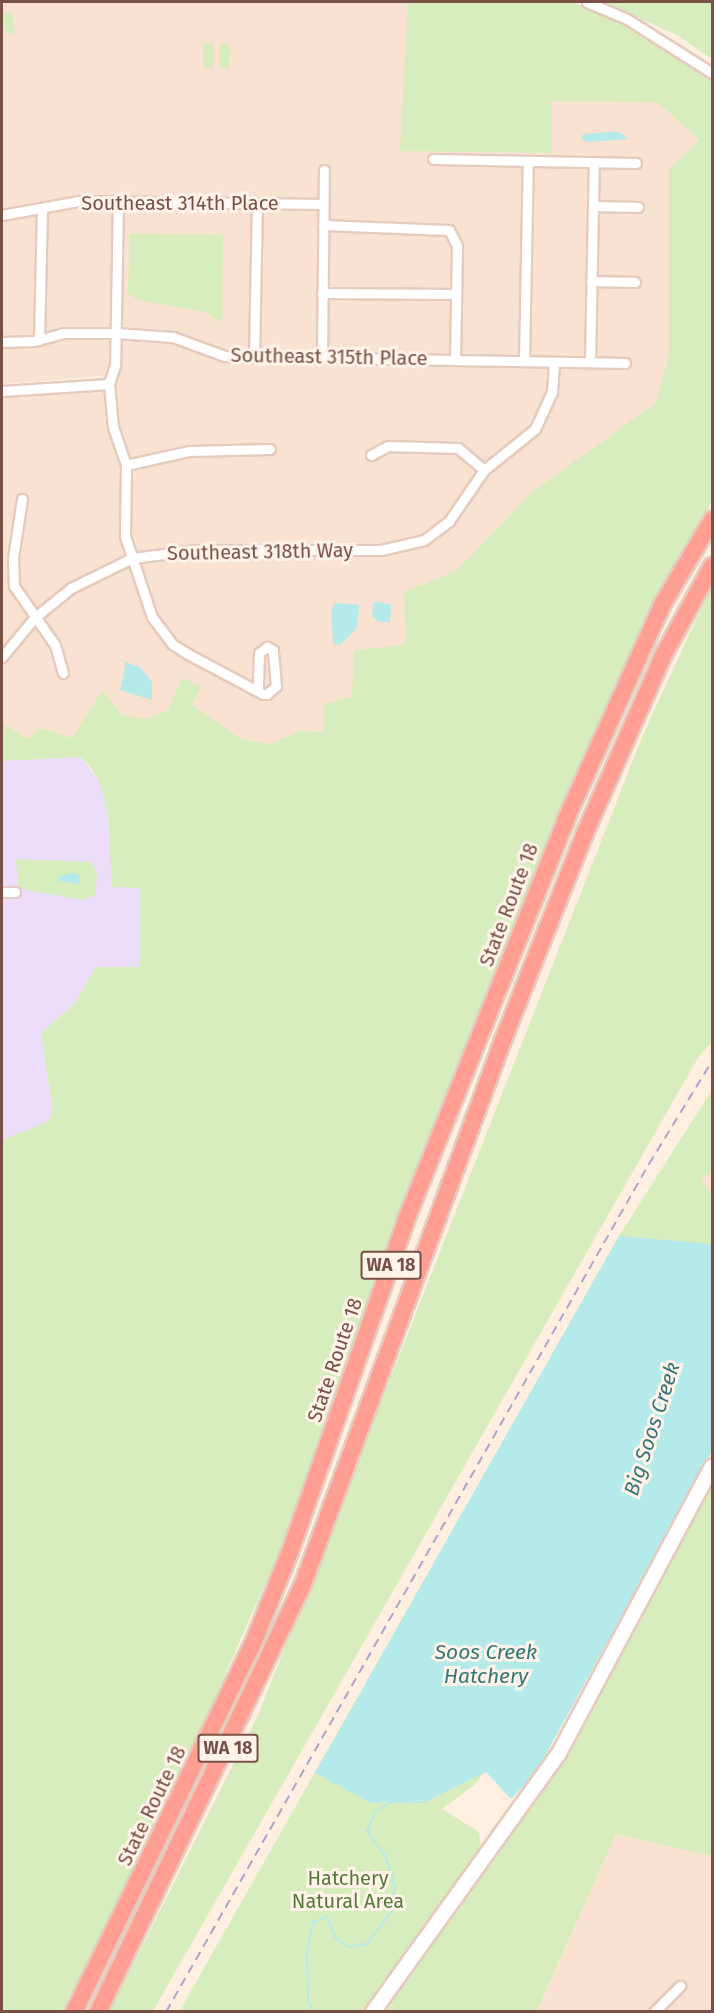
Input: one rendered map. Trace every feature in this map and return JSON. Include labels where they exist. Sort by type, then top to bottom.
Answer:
[{"type":"highway","name":"State Route 18","points":[[74,2012],[252,1646],[290,1552],[406,1220],[566,819],[662,605],[712,520]]},
{"type":"highway","name":"WA 18","points":[[98,2012],[303,1584],[503,1040],[585,833],[664,654],[712,566]]},
{"type":"main road","points":[[373,2012],[558,1755],[712,1467]]},
{"type":"street","points":[[587,2],[627,19],[712,74]]},
{"type":"street","points":[[433,159],[636,163]]},
{"type":"street","points":[[524,361],[528,161]]},
{"type":"street","points":[[590,362],[594,162]]},
{"type":"street","points":[[322,357],[324,170]]},
{"type":"street","points":[[118,200],[115,365],[109,384],[113,428],[126,465],[123,521],[132,558],[152,617],[166,639],[258,691],[267,694],[276,686],[275,653],[267,647],[259,653],[258,691]]},
{"type":"street","name":"Southeast 314th Place","points":[[2,215],[42,210],[78,201],[323,204]]},
{"type":"street","points":[[254,357],[257,204]]},
{"type":"street","points":[[593,206],[638,207]]},
{"type":"street","points":[[39,340],[42,210]]},
{"type":"street","points":[[323,225],[440,226],[454,235],[458,246],[455,360]]},
{"type":"street","points":[[591,281],[635,282]]},
{"type":"street","points":[[322,293],[455,294]]},
{"type":"street","name":"Southeast 315th Place","points":[[2,342],[39,340],[63,333],[116,333],[173,337],[216,354],[254,357],[625,363]]},
{"type":"street","name":"Southeast 318th Way","points":[[2,657],[34,618],[71,588],[132,558],[195,550],[381,550],[413,545],[449,521],[484,470],[527,438],[543,413],[552,392],[554,362]]},
{"type":"street","points":[[2,391],[109,384]]},
{"type":"street","points":[[371,454],[388,446],[458,448],[484,470]]},
{"type":"street","points":[[126,465],[189,452],[270,449]]},
{"type":"street","points":[[22,499],[12,578],[16,593],[56,645],[63,673]]},
{"type":"street","points":[[2,892],[15,892]]},
{"type":"street","points":[[654,2012],[680,1986]]},
{"type":"shaded area","points":[[2,2],[408,2],[401,151],[552,152],[551,101],[657,102],[699,140],[669,169],[669,354],[656,403],[532,492],[456,571],[404,592],[406,645],[352,697],[325,732],[300,731],[269,744],[241,739],[192,705],[147,719],[122,715],[108,700],[72,738],[40,728],[29,739],[2,723],[2,392],[59,392],[113,383],[100,376],[2,384]]},
{"type":"shaded area","points":[[81,757],[99,781],[105,797],[111,843],[140,887],[140,967],[96,967],[74,1004],[41,1033],[52,1106],[50,1122],[2,1144],[2,761]]},
{"type":"shaded area","points":[[712,1171],[712,1194],[699,1178]]},
{"type":"shaded area","points":[[616,1834],[712,1856],[712,2011],[537,2012]]},
{"type":"green space","points":[[408,2],[574,2],[649,38],[712,80],[712,500],[498,969],[288,1532],[184,1768],[62,2012],[2,2011],[2,1140],[50,1121],[52,1106],[41,1033],[74,1004],[96,967],[140,967],[140,888],[112,887],[108,815],[99,781],[91,768],[81,757],[2,761],[2,723],[29,739],[40,728],[72,738],[102,690],[122,715],[147,719],[168,710],[182,678],[201,686],[192,705],[241,739],[269,744],[300,731],[324,732],[324,704],[352,697],[354,651],[406,644],[404,592],[456,571],[532,492],[656,403],[669,354],[669,169],[699,140],[657,102],[552,101],[552,153],[400,151]]},
{"type":"green space","points":[[604,2],[712,2],[712,59],[677,35]]},
{"type":"green space","points":[[12,12],[15,33],[5,33],[3,13]]},
{"type":"green space","points":[[203,43],[214,44],[214,68],[203,68]]},
{"type":"green space","points":[[219,44],[230,44],[229,69],[219,68]]},
{"type":"green space","points":[[130,234],[223,235],[222,323],[205,312],[137,300],[128,293]]},
{"type":"green space","points":[[712,585],[712,1042],[699,1056],[153,2011],[109,2012],[259,1713],[642,737]]},
{"type":"green space","points":[[16,859],[91,862],[97,873],[96,895],[82,900],[26,890],[18,886]]},
{"type":"green space","name":"Soos Creek Hatchery","points":[[712,1090],[712,1171],[700,1179],[712,1194],[712,1274],[510,1741],[474,1785],[442,1809],[479,1832],[483,1864],[479,1862],[364,2011],[179,2012],[619,1236]]},
{"type":"green space","points":[[712,1481],[712,1856],[616,1834],[537,2011],[381,2012],[491,1864],[564,1759]]},
{"type":"water","points":[[619,132],[628,139],[587,142],[582,139],[583,134]]},
{"type":"water","points":[[374,602],[391,604],[390,622],[379,622],[372,616]]},
{"type":"water","points":[[336,603],[359,605],[357,628],[340,645],[333,643],[331,609]]},
{"type":"water","points":[[126,662],[141,668],[152,682],[152,700],[120,690]]},
{"type":"water","points":[[72,873],[79,875],[80,884],[59,881],[57,877]]},
{"type":"water","name":"Soos Creek Hatchery","points":[[619,1236],[712,1244],[712,1451],[535,1774],[511,1799],[486,1772],[424,1800],[371,1803],[315,1773]]},
{"type":"waterway","name":"Big Soos Creek","points":[[314,2012],[308,2001],[307,1951],[313,1922],[327,1917],[335,1937],[348,1947],[367,1944],[391,1912],[395,1887],[386,1857],[367,1831],[375,1812],[391,1802],[423,1802],[469,1779]]},
{"type":"railway","points":[[166,2012],[649,1164],[712,1061]]},
{"type":"park label","name":"Hatchery Natural Area","points":[[348,1890]]}]
